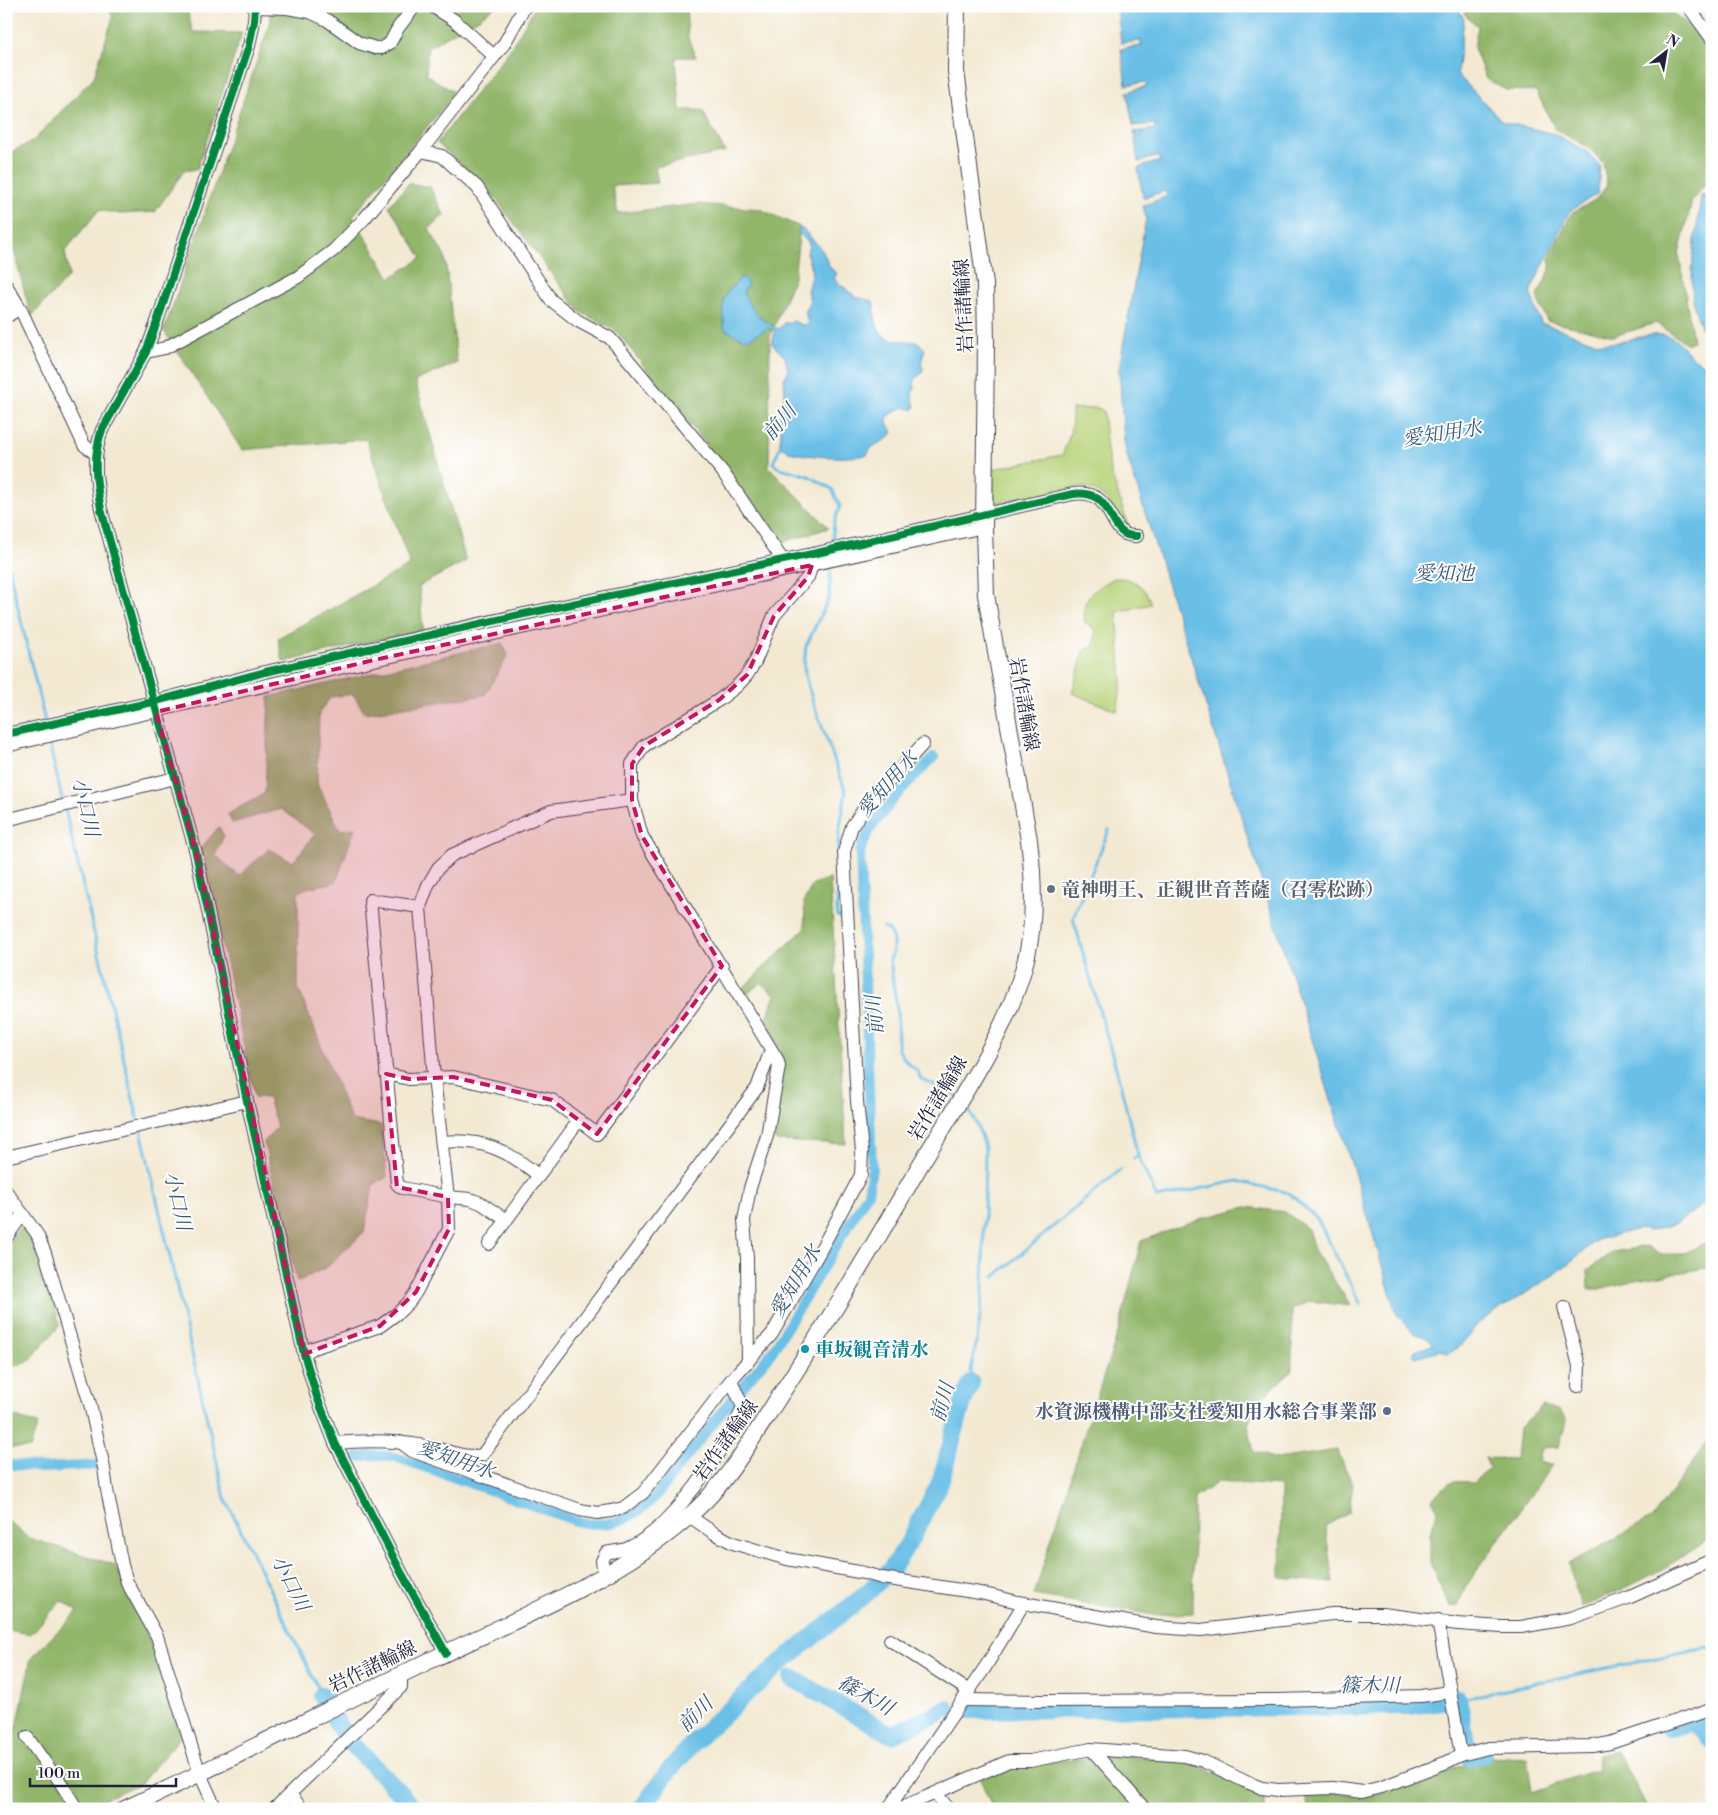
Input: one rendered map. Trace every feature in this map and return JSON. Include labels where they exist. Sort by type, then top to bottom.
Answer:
[{"type":"main road","name":"岩作諸輪線","points":[[125,1809],[558,1599],[628,1562],[689,1516],[709,1497],[733,1466],[811,1350],[960,1099],[1002,1024],[1016,992],[1030,940],[1033,894],[1029,840],[986,595],[984,521],[986,412],[984,284],[956,71],[957,6]]},
{"type":"street","points":[[415,6],[398,28],[390,43],[382,48],[359,43],[327,20],[310,12],[292,8],[255,7],[249,46],[146,352],[102,430],[98,441],[95,473],[100,509],[196,852],[247,1100],[304,1354],[317,1397],[335,1443],[402,1574],[446,1653]]},
{"type":"street","points":[[432,6],[454,20],[494,56]]},
{"type":"street","points":[[146,352],[165,348],[298,277],[334,250],[364,219],[421,151],[504,44],[525,6]]},
{"type":"street","points":[[1688,6],[1712,39]]},
{"type":"street","points":[[421,151],[442,156],[477,187],[551,300],[578,321],[610,338],[722,471],[782,559]]},
{"type":"street","points":[[6,285],[20,308],[84,445],[96,454]]},
{"type":"street","points":[[6,317],[20,308]]},
{"type":"street","points":[[6,746],[34,734],[154,707],[812,565],[984,521],[1073,494],[1087,493],[1097,497],[1103,501],[1124,534],[1129,537],[1137,536]]},
{"type":"street","points":[[154,707],[265,672],[486,622],[782,559],[984,521]]},
{"type":"street","points":[[748,1362],[747,1258],[744,1220],[750,1188],[767,1136],[779,1066],[777,1059],[722,966],[642,836],[632,800],[632,764],[644,746],[719,700],[737,686],[747,675],[755,662],[774,616],[808,578],[812,565]]},
{"type":"street","points":[[6,734],[34,734]]},
{"type":"street","points":[[400,1442],[412,1451],[580,1510],[597,1513],[623,1508],[643,1493],[732,1380],[772,1334],[861,1175],[862,1151],[857,1101],[844,852],[852,826],[866,806],[923,744]]},
{"type":"street","points":[[6,820],[175,778]]},
{"type":"street","points":[[304,1354],[313,1348],[380,1326],[409,1302],[449,1229],[448,1197],[434,1078],[420,907],[428,884],[438,868],[452,855],[551,811],[632,800]]},
{"type":"street","points":[[420,907],[370,900],[397,1184],[402,1188],[448,1197],[470,1199],[481,1203],[506,1220]]},
{"type":"street","points":[[386,1074],[408,1079],[453,1077],[552,1100],[597,1134],[722,966]]},
{"type":"street","points":[[335,1443],[367,1440],[400,1442],[472,1457],[482,1455],[757,1088],[771,1050]]},
{"type":"street","points":[[6,1158],[247,1100]]},
{"type":"street","points":[[489,1244],[579,1120]]},
{"type":"street","points":[[443,1142],[477,1142],[493,1147],[525,1164],[539,1176]]},
{"type":"street","points":[[6,1191],[37,1234],[45,1253],[90,1404],[127,1582],[157,1636],[200,1774],[213,1807]]},
{"type":"street","points":[[6,1238],[23,1214]]},
{"type":"street","points":[[1564,1307],[1579,1366],[1578,1386]]},
{"type":"street","points":[[604,1574],[602,1561],[606,1553],[627,1549],[662,1524],[681,1504],[720,1452],[736,1425],[743,1407],[732,1380]]},
{"type":"street","points":[[689,1516],[733,1542],[753,1550],[787,1559],[882,1578],[980,1593],[1156,1627],[1202,1630],[1332,1614],[1383,1614],[1502,1627],[1522,1627],[1571,1618],[1628,1598],[1712,1560]]},
{"type":"street","points":[[889,1808],[966,1695],[1024,1603]]},
{"type":"street","points":[[1438,1620],[1461,1754]]},
{"type":"street","points":[[890,1640],[966,1695],[1043,1701],[1316,1699],[1421,1696],[1450,1692]]},
{"type":"street","points":[[274,1809],[401,1687],[401,1675]]},
{"type":"street","points":[[889,1808],[901,1808],[1009,1761],[1030,1761],[1091,1749],[1186,1756],[1204,1761],[1262,1788],[1278,1790],[1333,1788],[1362,1792],[1447,1762],[1461,1754],[1488,1748],[1593,1746],[1610,1743],[1712,1709]]},
{"type":"street","points":[[27,1737],[55,1774],[77,1809]]},
{"type":"street","points":[[1091,1749],[1145,1809]]},
{"type":"street","points":[[290,1794],[302,1809]]},
{"type":"street","points":[[936,1794],[949,1809]]},
{"type":"highlighted area","points":[[812,565],[808,577],[774,616],[747,675],[719,700],[644,746],[632,764],[632,800],[642,836],[722,966],[597,1134],[552,1100],[453,1077],[409,1079],[386,1074],[397,1187],[448,1197],[449,1229],[416,1292],[380,1326],[304,1354],[196,853],[156,712],[374,660]]},
{"type":"green space","points":[[107,6],[186,6],[193,32],[242,33],[197,169],[184,171],[155,212],[120,214],[99,210],[65,251],[69,276],[31,317],[6,220],[7,154],[33,141],[94,77],[113,17]]},
{"type":"green space","points":[[269,6],[495,6],[479,18],[428,47],[426,74],[455,93],[353,216],[390,278],[422,258],[389,206],[409,183],[430,187],[444,215],[429,229],[445,257],[457,363],[415,381],[466,561],[419,586],[423,630],[283,662],[278,638],[410,565],[366,439],[242,450],[164,331],[271,20]]},
{"type":"green space","points":[[536,6],[686,6],[688,38],[696,57],[676,57],[680,110],[702,110],[725,152],[655,167],[658,183],[612,186],[618,213],[698,204],[760,209],[800,227],[794,278],[770,336],[769,467],[829,528],[783,542],[617,332],[579,311],[487,187],[437,143],[509,51]]},
{"type":"green space","points":[[1461,6],[1663,6],[1687,24],[1712,53],[1712,181],[1707,182],[1692,201],[1679,254],[1693,341],[1687,344],[1656,323],[1614,336],[1547,321],[1537,297],[1550,270],[1550,255],[1571,214],[1598,198],[1607,185],[1603,163],[1589,148],[1555,129],[1536,91],[1506,90],[1486,79],[1474,48],[1478,26],[1466,16]]},
{"type":"green space","points":[[1098,408],[1103,411],[1111,473],[1128,525],[1121,522],[1104,497],[1085,488],[1076,487],[994,503],[993,469],[1062,455],[1070,433],[1072,409]]},
{"type":"green space","points":[[1115,578],[1134,581],[1146,592],[1151,604],[1117,612],[1122,682],[1117,711],[1072,693],[1084,651],[1094,646],[1096,630],[1085,622],[1084,609],[1087,600],[1097,588]]},
{"type":"green space","points":[[502,643],[508,655],[485,695],[365,713],[353,694],[331,697],[319,712],[317,784],[340,830],[355,828],[336,882],[306,888],[298,893],[298,988],[351,1120],[381,1125],[387,1177],[373,1185],[364,1232],[327,1267],[297,1282],[264,1142],[277,1127],[268,1098],[255,1097],[201,848],[219,827],[224,836],[215,855],[239,876],[269,849],[293,862],[315,834],[281,809],[232,823],[228,814],[265,793],[269,697]]},
{"type":"green space","points":[[830,878],[846,1144],[777,1141],[773,1138],[783,1058],[767,1018],[775,994],[760,983],[746,995],[742,989],[805,928],[804,901],[813,884]]},
{"type":"green space","points":[[1246,1207],[1285,1212],[1308,1229],[1314,1250],[1351,1306],[1310,1301],[1292,1310],[1292,1370],[1259,1401],[1248,1425],[1254,1452],[1277,1459],[1337,1450],[1353,1485],[1349,1513],[1325,1526],[1333,1583],[1280,1578],[1281,1486],[1218,1482],[1194,1498],[1193,1613],[1154,1615],[1034,1595],[1118,1333],[1141,1241],[1203,1218]]},
{"type":"green space","points":[[25,1227],[49,1287],[60,1325],[28,1362],[6,1369],[6,1245],[19,1228]]},
{"type":"green space","points":[[1712,1239],[1712,1267],[1636,1280],[1599,1289],[1589,1289],[1588,1270],[1612,1252],[1647,1246],[1659,1254],[1683,1254]]},
{"type":"green space","points":[[1543,1406],[1558,1410],[1567,1418],[1559,1447],[1542,1448],[1539,1461],[1552,1465],[1466,1586],[1458,1606],[1450,1607],[1430,1563],[1430,1533],[1438,1510],[1432,1500],[1446,1486],[1454,1482],[1473,1482],[1490,1469],[1485,1458],[1516,1459],[1519,1428]]},
{"type":"green space","points":[[6,1414],[38,1424],[30,1448],[6,1448]]},
{"type":"green space","points":[[1712,1435],[1712,1536],[1681,1558],[1649,1576],[1582,1607],[1568,1564],[1653,1518]]},
{"type":"green space","points":[[6,1519],[29,1538],[115,1565],[151,1643],[182,1735],[141,1783],[80,1809],[6,1809],[6,1737],[17,1727],[31,1658],[78,1611],[61,1601],[31,1634],[6,1630]]},
{"type":"green space","points":[[1618,1751],[1648,1809],[1309,1809],[1305,1793],[1334,1792],[1368,1797],[1491,1756],[1527,1758],[1532,1792],[1598,1769],[1597,1755]]},
{"type":"green space","points":[[1122,1755],[1193,1762],[1265,1795],[1265,1809],[993,1809],[980,1779],[1009,1766]]},
{"type":"water","name":"愛知池","points":[[1117,6],[1457,6],[1464,19],[1457,74],[1503,122],[1555,134],[1587,152],[1600,166],[1598,193],[1569,212],[1530,292],[1541,323],[1593,341],[1608,343],[1644,336],[1668,336],[1678,342],[1697,360],[1707,364],[1708,351],[1694,305],[1692,279],[1701,196],[1712,194],[1712,1199],[1677,1223],[1651,1231],[1638,1229],[1597,1240],[1553,1276],[1484,1319],[1463,1343],[1448,1354],[1440,1350],[1415,1357],[1413,1352],[1434,1344],[1427,1338],[1414,1333],[1396,1313],[1364,1204],[1127,456],[1124,441],[1119,368],[1146,218],[1143,206],[1167,196],[1165,191],[1143,198],[1138,168],[1160,161],[1159,156],[1138,162],[1134,132],[1155,129],[1155,124],[1133,126],[1127,92],[1147,86],[1145,82],[1126,85],[1121,49],[1141,46],[1141,41],[1121,43]]},
{"type":"water","points":[[798,229],[803,229],[822,250],[831,269],[837,273],[834,279],[856,297],[873,301],[877,326],[885,336],[890,339],[918,342],[925,349],[921,363],[922,373],[914,382],[915,388],[912,394],[915,408],[913,410],[904,407],[888,416],[887,423],[893,432],[887,439],[874,446],[867,455],[849,457],[818,456],[798,454],[789,452],[787,448],[779,448],[781,435],[780,416],[785,390],[784,379],[788,371],[785,357],[772,344],[775,331],[769,328],[745,339],[724,329],[723,306],[725,297],[741,277],[743,277],[748,285],[743,292],[746,299],[753,310],[766,321],[778,329],[784,323],[793,321],[802,325],[808,324],[805,310],[810,300],[807,291],[812,273],[807,254],[809,243],[799,233]]},
{"type":"waterway","name":"前川","points":[[781,445],[773,463],[777,467],[809,476],[832,489],[840,506],[834,523],[832,547]]},
{"type":"waterway","name":"小口川","points":[[6,557],[45,722]]},
{"type":"waterway","name":"前川","points":[[831,563],[829,598],[806,646],[804,666],[813,702],[846,792],[839,832],[837,867],[837,916],[840,917]]},
{"type":"waterway","name":"小口川","points":[[48,738],[63,803]]},
{"type":"waterway","name":"愛知用水","points":[[357,1457],[375,1455],[396,1457],[579,1522],[591,1524],[611,1523],[621,1520],[639,1511],[656,1496],[724,1409],[772,1352],[868,1193],[872,1168],[860,851],[869,831],[896,796],[934,757]]},
{"type":"waterway","name":"小口川","points":[[65,809],[139,1124]]},
{"type":"waterway","points":[[1109,830],[1073,918],[1118,1075],[1138,1156],[1134,1158]]},
{"type":"waterway","name":"前川","points":[[884,928],[889,930],[893,940],[893,951],[890,960],[897,1010],[898,1049],[905,1060],[917,1071],[921,1079],[950,1092],[956,1097]]},
{"type":"waterway","name":"前川","points":[[963,1102],[976,1123],[985,1147],[983,1292],[971,1370],[971,1383]]},
{"type":"waterway","name":"小口川","points":[[141,1130],[225,1498],[322,1696]]},
{"type":"waterway","points":[[1138,1156],[1157,1198],[1237,1181],[1289,1193],[1318,1220],[1361,1305]]},
{"type":"waterway","points":[[994,1277],[1121,1169]]},
{"type":"waterway","name":"前川","points":[[641,1809],[671,1768],[697,1739],[779,1664],[866,1594],[892,1568],[908,1544],[940,1483],[963,1402],[971,1383]]},
{"type":"waterway","name":"愛知用水","points":[[6,1464],[43,1468],[98,1465]]},
{"type":"waterway","points":[[1458,1698],[1492,1693],[1712,1647]]},
{"type":"waterway","name":"篠木川","points":[[792,1678],[892,1735],[947,1709]]},
{"type":"waterway","name":"小口川","points":[[322,1696],[345,1737],[413,1809]]},
{"type":"waterway","name":"篠木川","points":[[965,1710],[1412,1706],[1458,1698],[1469,1757],[1482,1754]]},
{"type":"waterway","name":"篠木川","points":[[1669,1728],[1691,1722],[1712,1741]]},
{"type":"cycle path","points":[[255,6],[249,46],[157,322],[146,352],[102,430],[97,450],[96,479],[101,509],[196,853],[247,1101],[304,1354],[317,1397],[335,1443],[402,1574],[446,1653]]},
{"type":"cycle path","points":[[6,734],[153,702],[265,672],[524,614],[817,553],[1073,494],[1087,494],[1097,498],[1105,505],[1120,530],[1127,535],[1137,536]]},
{"type":"place","name":"竜神明王、正観世音菩薩（召零松跡）","points":[[1051,889]]},
{"type":"place","name":"車坂観音清水","points":[[805,1349]]},
{"type":"place","name":"水資源機構中部支社愛知用水総合事業部","points":[[1387,1411]]}]
